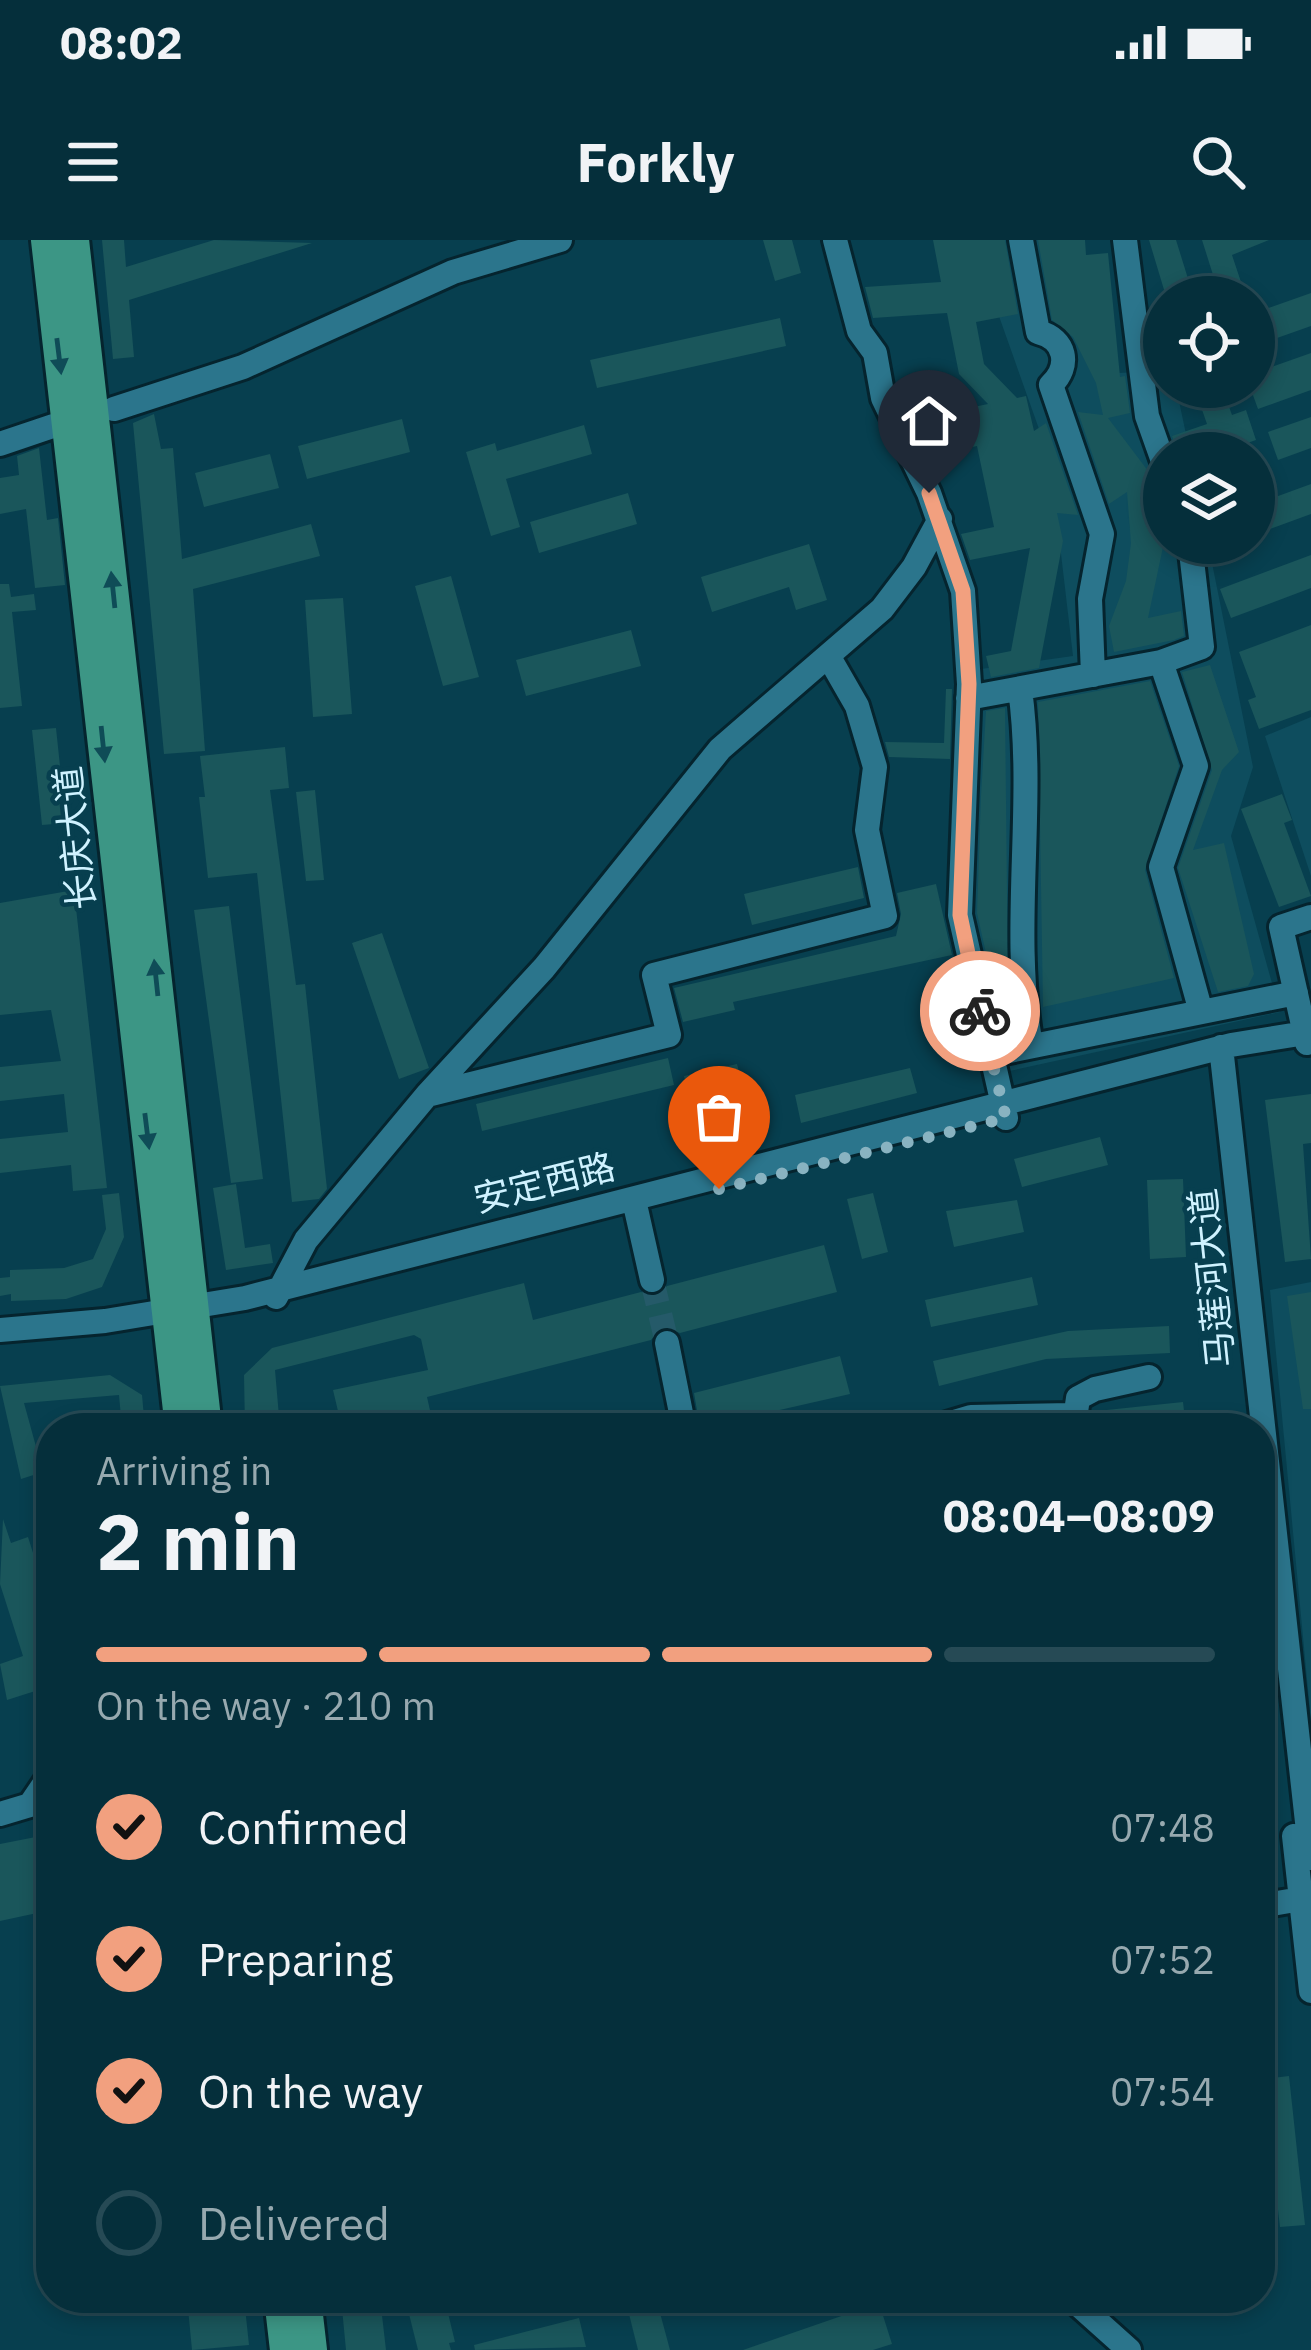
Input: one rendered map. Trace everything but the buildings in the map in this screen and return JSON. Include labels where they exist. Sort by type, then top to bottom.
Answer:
[{"type":"main road","name":"长庆大道","points":[[46,240],[181,1316],[204,1413]]},
{"type":"main road","name":"长庆大道","points":[[74,240],[181,1316],[181,1413]]},
{"type":"main road","points":[[281,2313],[285,2350]]},
{"type":"main road","points":[[308,2313],[312,2350]]},
{"type":"street","points":[[114,409],[243,367],[453,272],[560,240]]},
{"type":"street","points":[[835,240],[859,331],[875,353],[883,398],[940,519],[963,591],[968,698],[960,915],[1005,1111]]},
{"type":"street","points":[[1022,240],[1038,332],[1054,338],[1064,354],[1062,372],[1051,385],[1102,534],[1090,598],[1093,675]]},
{"type":"street","points":[[1124,240],[1153,432]]},
{"type":"street","points":[[0,444],[53,426]]},
{"type":"street","points":[[276,1296],[306,1240],[427,1095],[544,968],[720,748],[830,659],[882,609],[914,567],[940,519]]},
{"type":"street","points":[[968,698],[1161,662],[1202,647],[1192,564]]},
{"type":"street","points":[[427,1095],[669,1035],[655,975],[885,916],[867,830],[875,767],[857,706],[830,659]]},
{"type":"street","points":[[1161,662],[1196,766],[1161,868],[1201,1012]]},
{"type":"street","points":[[1020,688],[1028,742],[1020,890],[1022,997],[1031,1046]]},
{"type":"street","points":[[1308,1039],[1281,927],[1311,917]]},
{"type":"street","points":[[989,1054],[1296,993]]},
{"type":"street","name":"安定西路","points":[[3,1337],[181,1316],[276,1296],[636,1209],[1215,1055],[1308,1039]]},
{"type":"street","name":"马莲河大道","points":[[1215,1055],[1248,1413]]},
{"type":"street","name":"马莲河大道","points":[[1215,1055],[1258,1413]]},
{"type":"street","name":"安定西路","points":[[276,1296],[1005,1111]]},
{"type":"street","points":[[636,1209],[652,1280]]},
{"type":"street","points":[[667,1343],[680,1413]]},
{"type":"street","points":[[1075,1413],[1078,1398],[1095,1389],[1149,1377]]},
{"type":"street","name":"马莲河大道","points":[[1275,1557],[1311,1858]]},
{"type":"street","points":[[1275,1665],[1311,1991]]},
{"type":"street","points":[[0,1814],[30,1805],[36,1796]]},
{"type":"street","points":[[1275,1903],[1301,1899]]},
{"type":"street","points":[[1088,2313],[1129,2350]]},
{"type":"shaded area","points":[[982,240],[1046,240],[1094,374],[1143,372],[1143,408],[1180,408],[1186,432],[1143,432],[1143,564],[1212,564],[1253,767],[1231,836],[1280,1012],[1005,1072],[971,936],[974,670],[1073,656],[1050,460],[989,288]]},
{"type":"shaded area","points":[[1311,717],[1311,876],[1265,736]]},
{"type":"shaded area","points":[[1311,1282],[1311,1721],[1270,1290]]},
{"type":"tunnel","points":[[652,1280],[667,1343]]},
{"type":"way so far","points":[[719,1189],[1006,1118],[980,1011]]},
{"type":"route","points":[[929,493],[963,591],[969,684],[960,915],[980,1011]]}]
